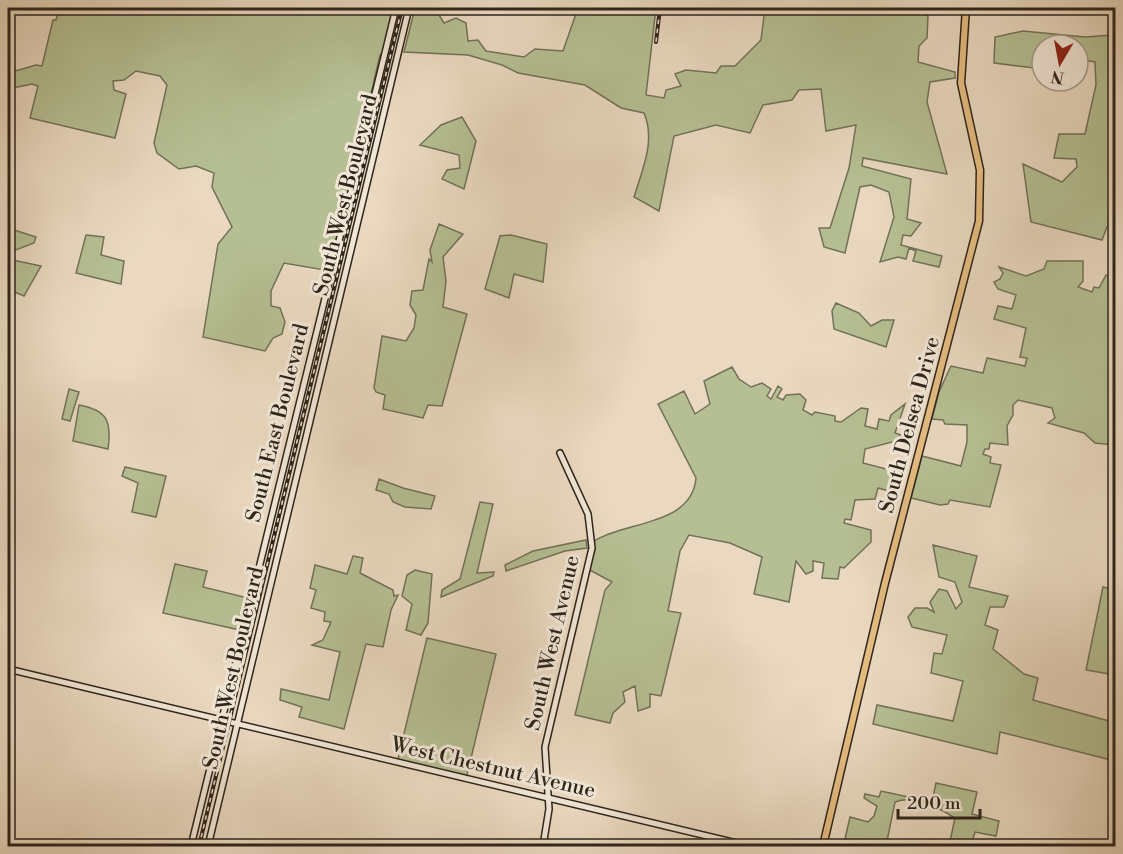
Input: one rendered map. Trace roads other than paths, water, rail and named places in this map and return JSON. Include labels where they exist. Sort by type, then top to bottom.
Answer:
[{"type":"main road","name":"South East Boulevard","points":[[191,846],[396,8]]},
{"type":"main road","name":"South West Boulevard","points":[[208,846],[408,8]]},
{"type":"main road","name":"South Delsea Drive","points":[[823,846],[885,583],[979,221],[980,170],[961,83],[966,8]]},
{"type":"main road","points":[[311,356],[324,358]]},
{"type":"main road","name":"South West Avenue","points":[[543,846],[549,799],[545,747],[592,549],[588,514],[560,453]]},
{"type":"main road","name":"West Chestnut Avenue","points":[[8,669],[749,846]]},
{"type":"railway","points":[[199,846],[402,8]]},
{"type":"railway","points":[[656,42],[660,8]]}]
